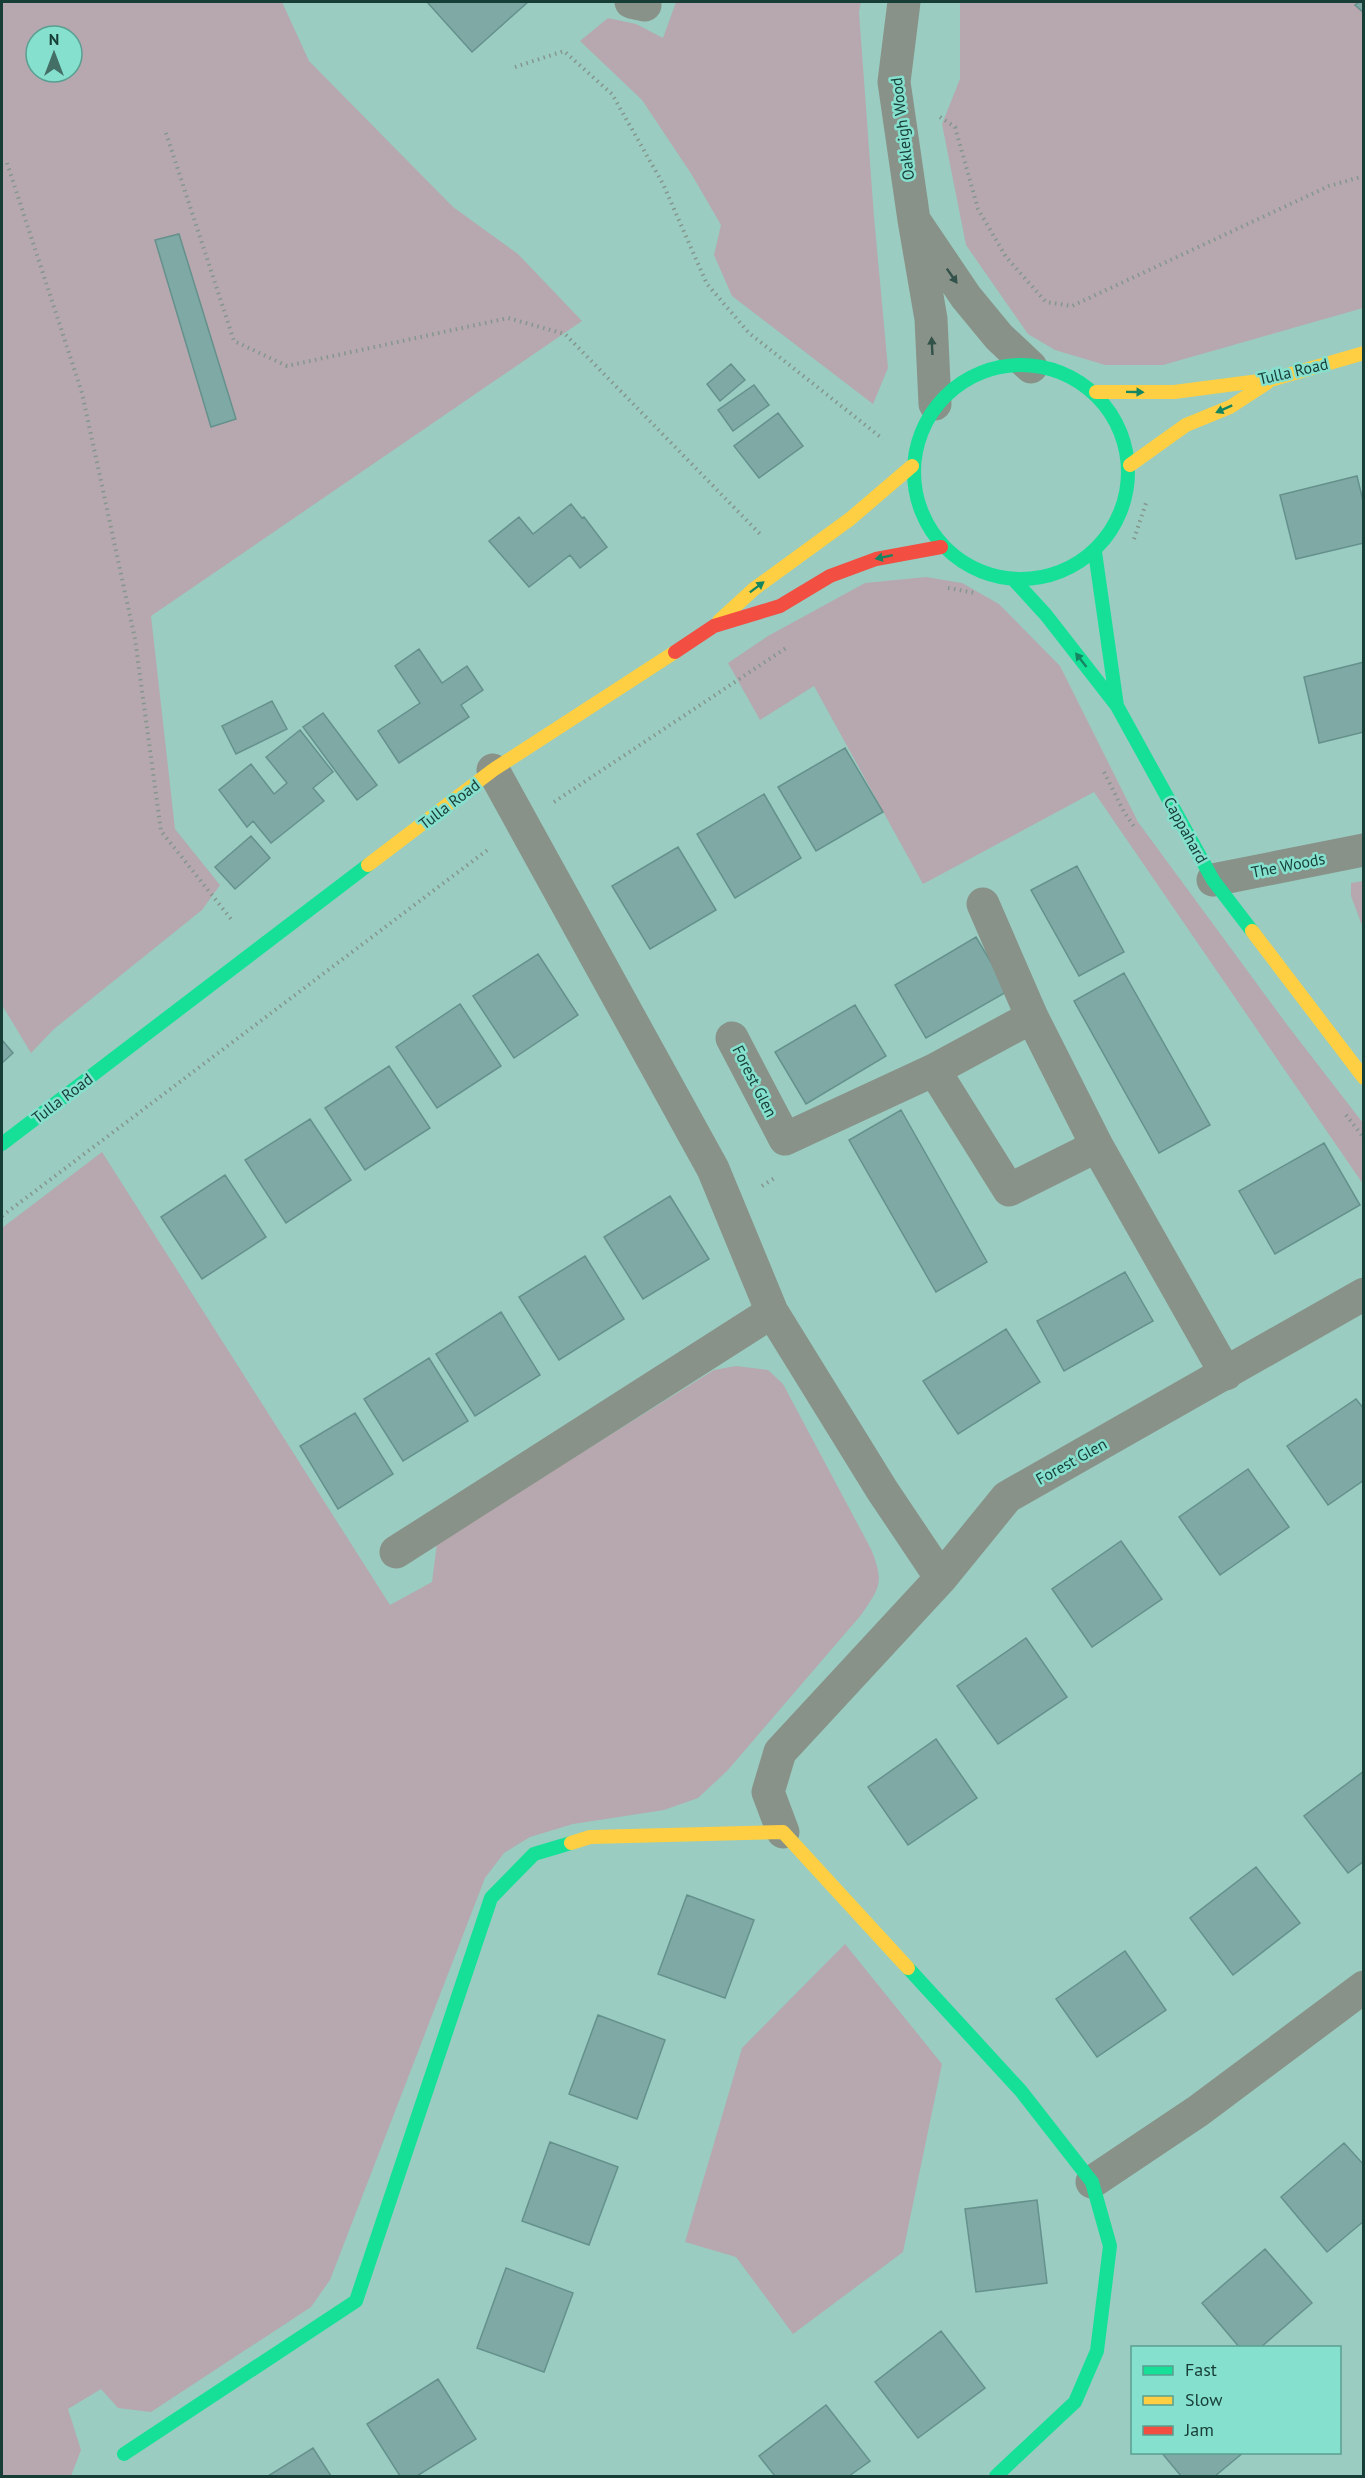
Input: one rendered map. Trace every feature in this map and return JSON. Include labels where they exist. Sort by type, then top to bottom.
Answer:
[{"type":"main road","name":"Tulla Road","points":[[1096,392],[1173,392],[1274,379],[1364,353]]},
{"type":"main road","points":[[1031,367],[1065,377],[1096,392],[1108,406],[1121,428],[1130,465],[1127,497],[1115,529],[1095,552],[1059,573],[1014,580],[952,556],[942,547],[922,518],[912,484],[912,461],[920,428],[935,404],[962,381],[995,368],[1031,367]]},
{"type":"main road","points":[[1130,465],[1186,424],[1230,407],[1274,379]]},
{"type":"main road","points":[[714,626],[754,588],[850,519],[912,461]]},
{"type":"main road","name":"Tulla Road","points":[[2,1144],[493,770],[714,626],[780,606],[830,576],[876,559],[942,547]]},
{"type":"main road","points":[[1095,552],[1117,706]]},
{"type":"main road","name":"Cappahard","points":[[1014,580],[1046,615],[1117,706],[1213,880],[1364,1078]]},
{"type":"main road","points":[[124,2454],[356,2301],[492,1898],[534,1854],[590,1837],[783,1832],[1021,2091],[1092,2182],[1110,2246],[1097,2351],[1075,2402],[996,2476]]},
{"type":"street","name":"Oakleigh Wood","points":[[904,2],[894,82],[931,319],[935,404]]},
{"type":"street","name":"Oakleigh Wood","points":[[914,220],[966,297],[999,337],[1031,367]]},
{"type":"street","points":[[493,770],[713,1169],[772,1312],[882,1490],[941,1578]]},
{"type":"street","name":"The Woods","points":[[1213,880],[1364,850]]},
{"type":"street","points":[[983,904],[1032,1017],[1097,1146],[1226,1374]]},
{"type":"street","points":[[785,1139],[934,1070],[1032,1017]]},
{"type":"street","name":"Forest Glen","points":[[732,1038],[785,1139]]},
{"type":"street","points":[[934,1070],[1009,1190],[1097,1146]]},
{"type":"street","name":"Forest Glen","points":[[783,1832],[768,1792],[780,1752],[941,1578],[1007,1497],[1364,1294]]},
{"type":"street","points":[[396,1552],[772,1312]]},
{"type":"street","points":[[1092,2182],[1197,2111],[1364,1988]]},
{"type":"path","points":[[516,67],[564,51],[612,94],[663,184],[707,284],[749,333],[912,461]]},
{"type":"path","points":[[894,82],[955,127],[978,209],[1006,257],[1046,302],[1072,306],[1329,186],[1364,176]]},
{"type":"path","points":[[166,133],[234,341],[287,366],[508,318],[565,334],[789,565]]},
{"type":"path","points":[[7,163],[82,393],[135,639],[161,831],[256,950]]},
{"type":"path","points":[[1133,542],[1147,500],[1155,494]]},
{"type":"path","points":[[729,1209],[777,1175],[785,1139]]},
{"type":"shaded area","points":[[2,2],[282,2],[309,61],[453,207],[518,254],[582,321],[151,616],[175,829],[220,885],[202,910],[54,1029],[31,1053],[2,1005]]},
{"type":"shaded area","points":[[676,2],[861,2],[859,12],[874,217],[888,368],[873,404],[732,296],[714,255],[721,225],[692,175],[642,100],[580,41],[608,18],[636,24],[663,38]]},
{"type":"shaded area","points":[[960,2],[1363,2],[1363,308],[1163,365],[1105,365],[1055,350],[1028,334],[966,245],[942,124],[960,79]]},
{"type":"shaded area","points":[[926,577],[962,583],[999,604],[1060,666],[1138,822],[1288,1026],[1363,1123],[1363,1184],[1094,792],[923,884],[814,686],[760,720],[728,663],[768,636],[865,583]]},
{"type":"shaded area","points":[[1364,881],[1363,928],[1351,896],[1351,883]]},
{"type":"shaded area","points":[[102,1152],[390,1605],[432,1582],[437,1543],[714,1370],[736,1366],[768,1370],[783,1384],[871,1549],[879,1577],[873,1597],[861,1615],[727,1771],[698,1798],[664,1810],[573,1824],[530,1837],[504,1853],[485,1878],[330,2280],[311,2307],[151,2412],[118,2408],[101,2389],[68,2409],[81,2450],[71,2476],[2,2476],[2,1228]]},
{"type":"shaded area","points":[[845,1944],[942,2064],[903,2252],[793,2334],[736,2257],[685,2242],[742,2048]]},
{"type":"building","points":[[427,2],[528,2],[472,52]]},
{"type":"building","points":[[1364,2],[1364,13],[1355,5]]},
{"type":"building","points":[[179,234],[236,419],[211,427],[155,240]]},
{"type":"building","points":[[731,364],[745,380],[720,401],[707,384]]},
{"type":"building","points":[[754,385],[769,405],[733,431],[718,410]]},
{"type":"building","points":[[778,413],[803,446],[759,478],[734,446]]},
{"type":"building","points":[[1357,476],[1364,505],[1364,543],[1296,559],[1280,495]]},
{"type":"building","points":[[571,504],[607,547],[580,568],[570,555],[529,587],[489,541],[519,517],[533,534]]},
{"type":"building","points":[[419,649],[442,683],[467,666],[483,690],[461,705],[469,717],[399,763],[378,731],[420,703],[395,666]]},
{"type":"building","points":[[1364,662],[1364,732],[1319,743],[1304,677]]},
{"type":"building","points":[[272,701],[287,729],[236,754],[222,726]]},
{"type":"building","points":[[323,713],[377,785],[357,800],[303,727]]},
{"type":"building","points":[[300,730],[333,772],[313,788],[324,801],[271,843],[253,821],[247,827],[219,790],[251,764],[274,794],[287,783],[266,757]]},
{"type":"building","points":[[845,748],[883,812],[816,851],[778,787]]},
{"type":"building","points":[[764,794],[801,858],[735,898],[697,834]]},
{"type":"building","points":[[251,836],[270,858],[235,889],[215,867]]},
{"type":"building","points":[[678,847],[716,910],[650,949],[612,886]]},
{"type":"building","points":[[1077,866],[1124,952],[1079,976],[1031,890]]},
{"type":"building","points":[[976,937],[1008,991],[926,1038],[895,985]]},
{"type":"building","points":[[538,954],[578,1015],[514,1058],[473,996]]},
{"type":"building","points":[[1124,973],[1210,1125],[1159,1153],[1074,1001]]},
{"type":"building","points":[[460,1004],[501,1066],[437,1108],[396,1047]]},
{"type":"building","points":[[855,1005],[886,1056],[806,1104],[775,1052]]},
{"type":"building","points":[[2,1040],[13,1053],[2,1063]]},
{"type":"building","points":[[389,1066],[430,1128],[365,1170],[325,1108]]},
{"type":"building","points":[[901,1110],[987,1262],[936,1292],[849,1140]]},
{"type":"building","points":[[310,1119],[351,1180],[286,1223],[245,1160]]},
{"type":"building","points":[[1324,1143],[1360,1205],[1275,1254],[1239,1191]]},
{"type":"building","points":[[225,1175],[266,1237],[202,1279],[161,1217]]},
{"type":"building","points":[[670,1196],[709,1259],[643,1299],[604,1237]]},
{"type":"building","points":[[585,1256],[624,1319],[559,1360],[519,1297]]},
{"type":"building","points":[[1125,1272],[1153,1321],[1064,1371],[1037,1321]]},
{"type":"building","points":[[501,1312],[540,1375],[475,1416],[436,1354]]},
{"type":"building","points":[[1006,1329],[1040,1382],[958,1434],[923,1381]]},
{"type":"building","points":[[429,1358],[468,1421],[403,1461],[364,1399]]},
{"type":"building","points":[[1356,1399],[1364,1409],[1364,1480],[1328,1505],[1287,1446]]},
{"type":"building","points":[[355,1413],[393,1474],[338,1509],[300,1446]]},
{"type":"building","points":[[1248,1469],[1289,1527],[1220,1575],[1179,1517]]},
{"type":"building","points":[[1121,1541],[1162,1599],[1092,1647],[1052,1589]]},
{"type":"building","points":[[1026,1638],[1067,1697],[998,1744],[957,1686]]},
{"type":"building","points":[[936,1739],[977,1798],[908,1845],[868,1787]]},
{"type":"building","points":[[1364,1771],[1364,1861],[1348,1873],[1304,1816]]},
{"type":"building","points":[[1256,1867],[1300,1923],[1233,1975],[1190,1918]]},
{"type":"building","points":[[687,1895],[754,1920],[725,1998],[658,1974]]},
{"type":"building","points":[[1125,1951],[1166,2010],[1097,2057],[1056,1999]]},
{"type":"building","points":[[598,2015],[665,2040],[637,2119],[569,2094]]},
{"type":"building","points":[[550,2142],[618,2167],[589,2245],[522,2221]]},
{"type":"building","points":[[1344,2143],[1364,2165],[1364,2221],[1327,2252],[1281,2197]]},
{"type":"building","points":[[1037,2200],[1047,2283],[976,2292],[965,2209]]},
{"type":"building","points":[[1265,2249],[1312,2303],[1262,2346],[1238,2346],[1202,2303]]},
{"type":"building","points":[[506,2268],[573,2293],[544,2372],[477,2348]]},
{"type":"building","points":[[941,2331],[985,2388],[918,2438],[875,2382]]},
{"type":"building","points":[[438,2379],[476,2439],[417,2476],[400,2476],[367,2424]]},
{"type":"building","points":[[826,2405],[870,2461],[849,2476],[775,2476],[759,2456]]},
{"type":"building","points":[[313,2448],[331,2476],[268,2476]]},
{"type":"building","points":[[1163,2454],[1242,2454],[1215,2476],[1181,2476]]},
{"type":"traffic: fast","points":[[1010,365],[1032,365],[1052,369],[1072,377],[1097,396],[1116,421],[1124,441],[1128,472],[1124,503],[1116,523],[1097,548],[1072,567],[1052,575],[1032,579],[1010,579],[990,575],[970,567],[938,540],[926,523],[918,503],[914,483],[914,461],[918,441],[926,421],[953,389],[970,377],[990,369],[1010,365]]},
{"type":"traffic: fast","points":[[1095,552],[1117,706]]},
{"type":"traffic: fast","points":[[1014,580],[1046,615],[1117,706],[1213,880],[1252,931]]},
{"type":"traffic: fast","points":[[2,1144],[368,865]]},
{"type":"traffic: fast","points":[[124,2454],[356,2301],[491,1898],[534,1854],[571,1843]]},
{"type":"traffic: fast","points":[[908,1968],[1021,2091],[1092,2182],[1110,2246],[1097,2351],[1075,2402],[996,2476]]},
{"type":"traffic: slow","points":[[1096,392],[1174,392],[1274,379],[1364,353]]},
{"type":"traffic: slow","points":[[1130,465],[1186,425],[1230,407],[1267,383]]},
{"type":"traffic: slow","points":[[719,621],[754,589],[850,519],[912,466]]},
{"type":"traffic: slow","points":[[368,865],[493,770],[675,652]]},
{"type":"traffic: slow","points":[[1252,931],[1364,1078]]},
{"type":"traffic: slow","points":[[571,1843],[590,1837],[783,1832],[908,1968]]},
{"type":"traffic: jam","points":[[675,652],[714,626],[780,606],[830,576],[876,559],[941,547]]}]
